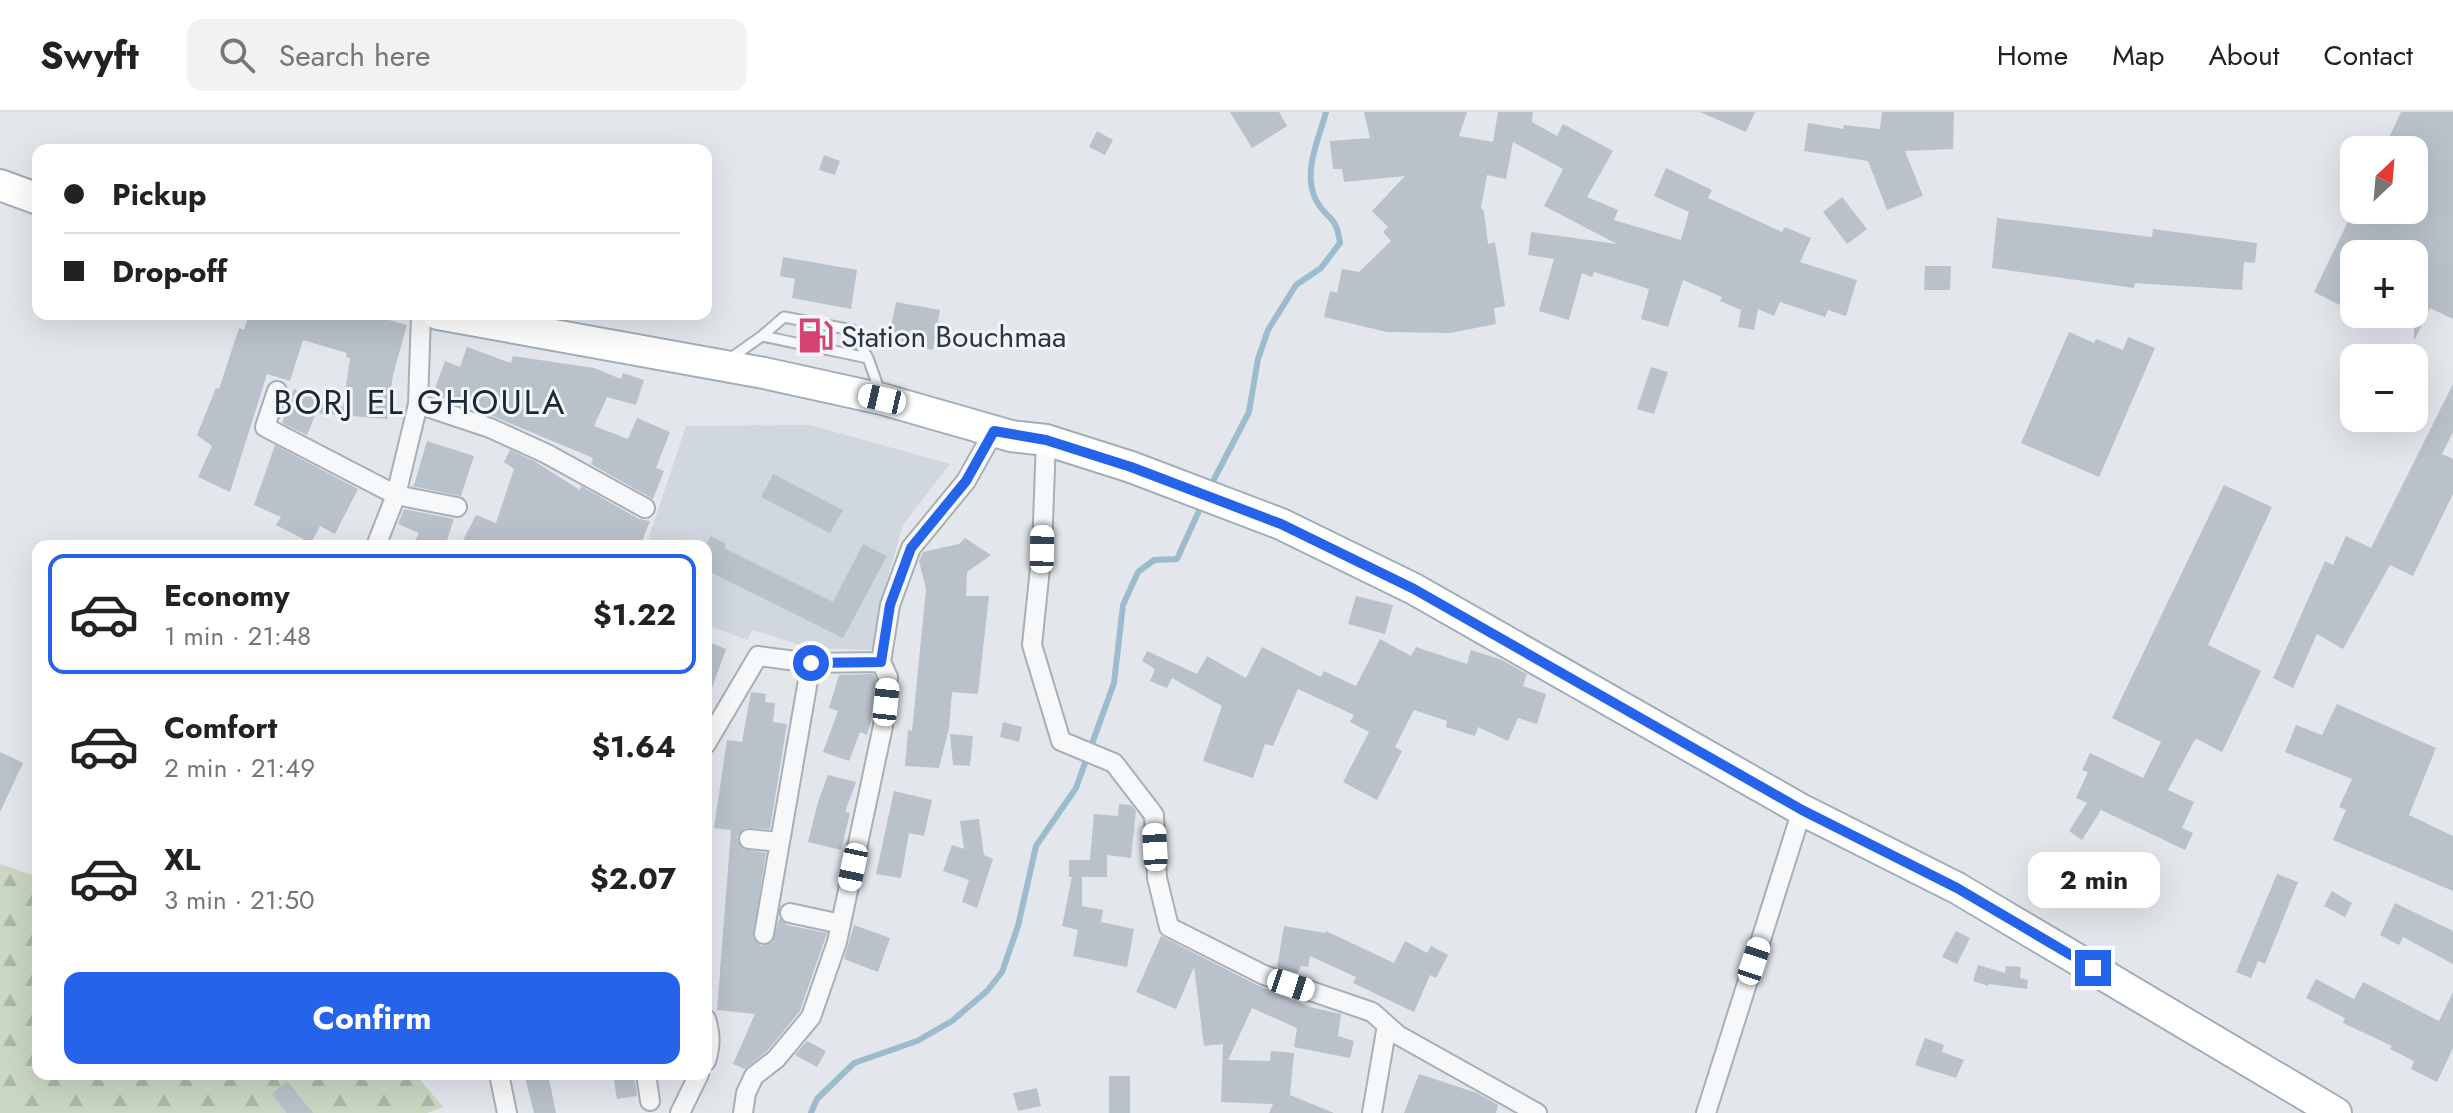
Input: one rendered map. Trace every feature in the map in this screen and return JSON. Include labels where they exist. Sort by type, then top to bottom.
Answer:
[{"type":"main road","points":[[0,185],[32,197]]},
{"type":"main road","points":[[471,320],[722,365],[882,399],[994,431],[1046,440],[1131,467],[1281,524],[1414,589],[1802,810],[1957,888],[2336,1113]]},
{"type":"street","points":[[378,540],[396,495],[418,404],[421,320]]},
{"type":"street","points":[[277,391],[265,427],[396,495],[457,507]]},
{"type":"street","points":[[418,404],[490,428],[645,508]]},
{"type":"street","points":[[743,1113],[746,1093],[754,1076],[776,1059],[811,1017],[841,924],[883,726],[888,677],[881,662],[890,605],[911,548],[966,481],[994,431]]},
{"type":"street","points":[[1046,440],[1042,549],[1032,645],[1061,741],[1114,763],[1154,815],[1157,878],[1169,927],[1264,975],[1372,1012],[1398,1035],[1537,1113]]},
{"type":"street","points":[[712,734],[758,656],[811,663],[881,662]]},
{"type":"street","points":[[764,934],[811,663]]},
{"type":"street","points":[[1706,1113],[1802,810]]},
{"type":"street","points":[[749,839],[780,842]]},
{"type":"street","points":[[790,913],[841,924]]},
{"type":"street","points":[[1372,1113],[1387,1025]]},
{"type":"street","points":[[500,1080],[507,1113]]},
{"type":"street","points":[[647,1080],[650,1101]]},
{"type":"street","points":[[680,1113],[696,1080]]},
{"type":"lane","points":[[722,365],[784,317],[852,330],[868,358],[882,399]]},
{"type":"lane","points":[[762,336],[868,358]]},
{"type":"shaded area","points":[[810,425],[950,464],[903,525],[881,600],[873,650],[810,648],[752,630],[748,640],[712,627],[712,540],[648,540],[686,426]]},
{"type":"green space","points":[[0,864],[32,875],[32,1080],[420,1080],[443,1107],[427,1113],[0,1113]]},
{"type":"building","points":[[1230,112],[1279,112],[1287,126],[1252,148]]},
{"type":"building","points":[[1364,112],[1467,112],[1459,136],[1493,142],[1498,112],[1533,112],[1532,122],[1557,136],[1563,124],[1613,151],[1587,197],[1618,210],[1614,220],[1681,240],[1689,212],[1654,196],[1666,168],[1712,190],[1708,198],[1782,232],[1785,227],[1811,238],[1800,262],[1857,280],[1846,316],[1828,310],[1825,317],[1780,302],[1774,316],[1758,309],[1754,330],[1738,327],[1741,310],[1720,301],[1722,297],[1683,280],[1668,327],[1641,319],[1649,289],[1594,272],[1592,277],[1582,273],[1569,320],[1539,311],[1554,259],[1528,255],[1531,232],[1617,244],[1544,206],[1563,169],[1513,142],[1506,179],[1487,175],[1481,208],[1488,244],[1495,242],[1505,306],[1494,308],[1496,324],[1450,333],[1387,332],[1324,317],[1330,291],[1337,293],[1342,269],[1359,272],[1391,241],[1383,232],[1388,227],[1372,211],[1405,176],[1344,182],[1342,169],[1333,169],[1330,141],[1370,138]]},
{"type":"building","points":[[1700,112],[1755,112],[1746,132]]},
{"type":"building","points":[[1882,112],[1954,112],[1953,149],[1905,151],[1923,196],[1887,210],[1868,161],[1804,151],[1808,123],[1843,129],[1844,125],[1880,129]]},
{"type":"building","points":[[2401,112],[2453,112],[2453,319],[2430,308],[2428,312],[2428,240],[2340,240],[2340,305],[2314,292],[2347,224],[2428,224],[2428,136],[2390,136]]},
{"type":"building","points":[[1097,131],[1113,140],[1105,155],[1089,147]]},
{"type":"building","points":[[824,155],[840,161],[835,175],[819,170]]},
{"type":"building","points":[[1842,197],[1867,229],[1847,244],[1823,212]]},
{"type":"building","points":[[1997,218],[2152,237],[2153,229],[2257,243],[2255,263],[2244,262],[2242,290],[2135,283],[2134,288],[1992,268]]},
{"type":"building","points":[[783,257],[857,270],[851,309],[792,298],[795,279],[780,276]]},
{"type":"building","points":[[1925,266],[1951,266],[1950,290],[1924,290]]},
{"type":"building","points":[[896,302],[940,310],[933,350],[888,341]]},
{"type":"building","points":[[247,320],[389,320],[407,325],[393,375],[387,419],[316,413],[307,435],[282,423],[294,389],[343,407],[350,358],[346,357],[347,353],[303,340],[290,381],[267,374],[230,492],[198,477],[212,446],[197,435],[216,388],[219,389],[239,328],[244,330]]},
{"type":"building","points":[[2414,328],[2420,328],[2414,341]]},
{"type":"building","points":[[2069,332],[2094,343],[2096,339],[2123,350],[2128,337],[2155,348],[2099,477],[2021,443]]},
{"type":"building","points":[[467,347],[511,363],[513,356],[594,368],[621,379],[623,373],[644,380],[636,405],[607,397],[594,426],[628,439],[637,418],[670,432],[656,468],[664,471],[653,499],[591,464],[593,458],[433,394],[445,361],[460,367]]},
{"type":"building","points":[[1651,367],[1668,372],[1654,414],[1637,409]]},
{"type":"building","points":[[2453,384],[2453,432],[2442,454],[2453,459],[2453,494],[2413,576],[2390,565],[2343,649],[2317,634],[2293,688],[2273,678],[2325,561],[2333,565],[2346,536],[2371,548]]},
{"type":"building","points":[[427,441],[474,456],[461,496],[411,486],[414,485]]},
{"type":"building","points":[[275,445],[358,489],[335,534],[320,526],[313,540],[305,540],[276,525],[281,517],[254,505]]},
{"type":"building","points":[[510,450],[580,490],[581,486],[639,519],[650,521],[642,540],[463,540],[476,515],[496,523],[514,469],[504,462]]},
{"type":"building","points":[[773,474],[843,510],[830,533],[761,497]]},
{"type":"building","points":[[2224,485],[2272,507],[2208,645],[2261,671],[2222,752],[2197,739],[2194,741],[2168,790],[2194,802],[2182,828],[2193,833],[2185,850],[2101,810],[2082,840],[2069,831],[2087,803],[2076,798],[2088,772],[2082,770],[2090,753],[2143,778],[2161,742],[2112,718]]},
{"type":"building","points":[[404,509],[454,519],[447,540],[415,540],[419,533],[398,524]]},
{"type":"building","points":[[711,536],[726,544],[724,548],[833,602],[863,544],[887,556],[843,638],[712,573],[712,540],[709,540]]},
{"type":"building","points":[[965,538],[991,555],[967,572],[966,596],[989,596],[978,694],[952,692],[949,728],[939,768],[905,766],[908,730],[912,731],[926,589],[919,561],[923,552],[959,544]]},
{"type":"building","points":[[1356,596],[1393,605],[1385,634],[1348,624]]},
{"type":"building","points":[[1380,639],[1411,656],[1416,647],[1467,664],[1471,650],[1502,660],[1527,674],[1523,686],[1546,694],[1537,724],[1518,718],[1508,741],[1478,727],[1475,736],[1446,727],[1447,721],[1414,710],[1395,747],[1402,751],[1377,800],[1343,782],[1369,732],[1350,722],[1354,715],[1298,689],[1273,746],[1265,744],[1253,778],[1203,761],[1222,706],[1172,678],[1167,688],[1150,681],[1155,669],[1142,661],[1147,651],[1197,674],[1207,656],[1246,678],[1262,647],[1321,677],[1324,671],[1356,686]]},
{"type":"building","points":[[712,643],[726,649],[712,688]]},
{"type":"building","points":[[873,674],[876,679],[867,735],[860,732],[849,761],[823,752],[838,711],[829,708],[839,675]]},
{"type":"building","points":[[751,692],[766,694],[765,702],[775,703],[773,722],[787,724],[770,829],[745,828],[737,837],[743,849],[766,853],[753,937],[761,946],[773,942],[779,918],[787,925],[827,933],[800,1011],[768,1050],[745,1069],[733,1064],[755,1014],[717,1010],[731,830],[714,828],[727,740],[742,742]]},
{"type":"building","points":[[2337,704],[2436,748],[2409,815],[2453,836],[2453,891],[2333,840],[2346,810],[2339,807],[2352,779],[2285,752],[2296,725],[2322,735]]},
{"type":"building","points":[[1003,722],[1022,727],[1019,742],[1000,737]]},
{"type":"building","points":[[950,734],[973,736],[970,766],[953,765]]},
{"type":"building","points":[[0,752],[23,763],[0,812]]},
{"type":"building","points":[[828,775],[856,782],[845,812],[850,813],[841,850],[808,842]]},
{"type":"building","points":[[894,791],[932,800],[924,836],[909,833],[901,878],[876,874]]},
{"type":"building","points":[[1119,804],[1131,805],[1136,811],[1131,858],[1107,855],[1107,877],[1082,877],[1082,906],[1103,910],[1101,922],[1134,929],[1127,967],[1073,956],[1078,930],[1062,926],[1072,877],[1069,877],[1069,860],[1090,860],[1094,814],[1118,816]]},
{"type":"building","points":[[979,819],[984,855],[993,859],[977,908],[962,902],[969,880],[943,871],[952,845],[964,849],[960,821]]},
{"type":"building","points":[[2277,874],[2298,882],[2265,964],[2258,961],[2251,978],[2236,972]]},
{"type":"building","points":[[2332,891],[2352,903],[2345,917],[2324,906]]},
{"type":"building","points":[[2395,903],[2453,931],[2453,964],[2403,937],[2399,945],[2380,935]]},
{"type":"building","points":[[854,925],[890,938],[878,972],[844,959]]},
{"type":"building","points":[[1284,926],[1326,931],[1394,963],[1405,941],[1427,953],[1431,946],[1448,955],[1436,978],[1430,975],[1414,1012],[1353,983],[1356,977],[1310,956],[1308,967],[1301,966],[1297,974],[1277,967]]},
{"type":"building","points":[[1956,931],[1970,938],[1957,964],[1942,957]]},
{"type":"building","points":[[1161,936],[1259,986],[1310,1007],[1341,1014],[1338,1036],[1354,1041],[1350,1058],[1294,1047],[1297,1028],[1252,1008],[1228,1060],[1270,1061],[1271,1051],[1294,1053],[1290,1095],[1334,1113],[1269,1113],[1273,1104],[1221,1102],[1223,1044],[1204,1046],[1194,967],[1176,1009],[1136,992]]},
{"type":"building","points":[[1978,965],[2005,973],[2006,966],[2021,967],[2020,978],[2028,980],[2027,989],[1988,986],[1973,981]]},
{"type":"building","points":[[2316,979],[2354,999],[2363,982],[2439,1021],[2453,992],[2453,1048],[2437,1082],[2411,1069],[2414,1061],[2390,1049],[2392,1046],[2343,1023],[2345,1018],[2306,998]]},
{"type":"building","points":[[1925,1038],[1944,1045],[1942,1052],[1964,1060],[1956,1078],[1915,1065]]},
{"type":"building","points":[[807,1041],[826,1051],[817,1067],[795,1055]]},
{"type":"building","points":[[1419,1074],[1477,1093],[1498,1105],[1496,1113],[1404,1113]]},
{"type":"building","points":[[1109,1076],[1130,1076],[1130,1113],[1109,1113]]},
{"type":"building","points":[[526,1080],[549,1080],[556,1113],[534,1113]]},
{"type":"building","points":[[614,1080],[635,1080],[637,1096],[617,1099]]},
{"type":"building","points":[[287,1081],[313,1113],[287,1113],[272,1094]]},
{"type":"building","points":[[1037,1088],[1041,1106],[1018,1111],[1013,1093]]},
{"type":"waterway","points":[[1209,489],[1249,412],[1258,359],[1268,330],[1296,285],[1321,268],[1340,243],[1333,221],[1323,211],[1312,189],[1311,167],[1326,112]]},
{"type":"waterway","points":[[811,1113],[817,1099],[854,1063],[917,1041],[952,1021],[987,991],[1002,972],[1018,926],[1036,846],[1076,788],[1114,683],[1123,605],[1138,572],[1154,560],[1177,559],[1203,502]]},
{"type":"place","name":"Station Bouchmaa","points":[[815,336]]},
{"type":"district","name":"BORJ EL GHOULA","points":[[420,402]]},
{"type":"route","points":[[811,663],[881,662],[890,605],[911,548],[966,481],[994,431],[1046,440],[1131,467],[1281,524],[1414,589],[1802,810],[1957,888],[2093,968]]}]
